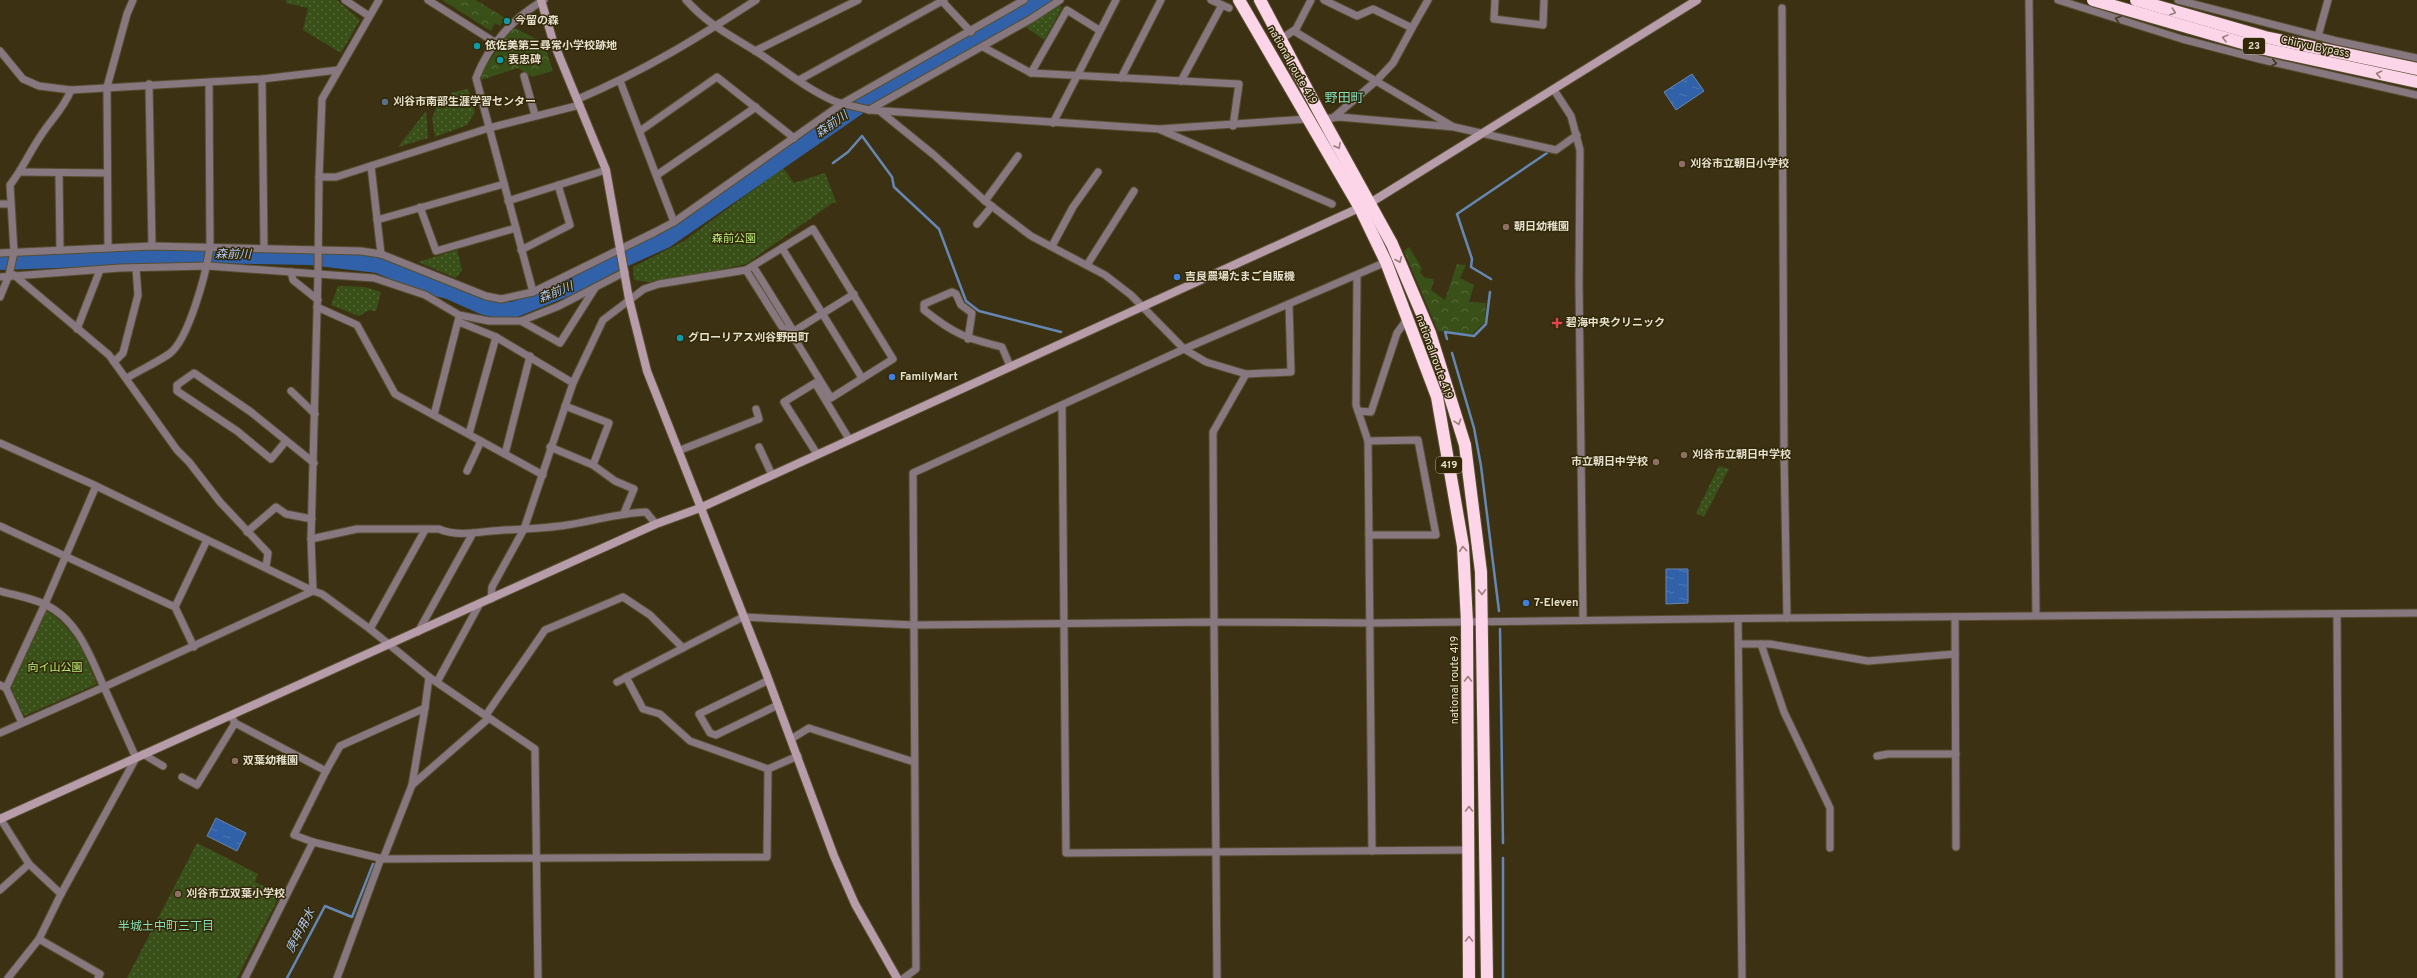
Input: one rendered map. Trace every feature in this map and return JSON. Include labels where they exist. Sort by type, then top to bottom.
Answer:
[{"type":"highway","name":"national route 419","points":[[1239,0],[1308,119],[1365,206],[1392,244],[1430,333],[1465,445],[1481,572],[1483,621],[1486,978]]},
{"type":"highway","name":"national route 419","points":[[1260,0],[1281,39],[1328,118],[1365,206],[1437,397],[1463,546],[1467,622],[1469,978]]},
{"type":"highway","name":"Chiryu Bypass","points":[[2093,0],[2260,48],[2417,82]]},
{"type":"highway","name":"Chiryu Bypass","points":[[2136,0],[2265,37],[2417,69]]},
{"type":"street","points":[[108,248],[107,87],[127,14],[133,0]]},
{"type":"street","points":[[345,0],[369,16]]},
{"type":"street","points":[[312,591],[311,539],[322,99],[379,0]]},
{"type":"street","points":[[428,0],[496,43]]},
{"type":"street","points":[[533,292],[476,78],[496,43],[506,29],[542,0],[553,42],[606,170],[622,250],[629,299],[647,371],[769,680],[834,856],[855,904],[897,978]]},
{"type":"street","points":[[686,0],[700,16],[714,27],[755,51],[833,101],[869,110],[881,112],[1159,129],[1233,126],[1308,119]]},
{"type":"street","points":[[319,178],[336,177],[489,128],[579,102],[665,58],[756,0]]},
{"type":"street","points":[[755,51],[858,0]]},
{"type":"street","points":[[799,80],[943,0],[971,32]]},
{"type":"street","points":[[0,254],[14,252],[152,246],[210,246],[361,251],[381,254],[486,296],[501,299],[533,292],[622,250],[674,222],[843,103],[971,32],[1024,0]]},
{"type":"street","points":[[869,110],[983,47],[1060,0]]},
{"type":"street","points":[[1053,122],[1099,30],[1116,0]]},
{"type":"street","points":[[1121,78],[1161,0]]},
{"type":"street","points":[[1181,81],[1223,2],[1211,0]]},
{"type":"street","points":[[1281,39],[1294,31],[1311,0]]},
{"type":"street","points":[[1324,0],[1357,16],[1373,9],[1412,28]]},
{"type":"street","points":[[1328,118],[1376,81],[1393,63],[1428,0]]},
{"type":"street","points":[[1495,0],[1494,19],[1543,25],[1544,0]]},
{"type":"street","points":[[61,894],[29,864],[0,819],[139,756],[233,719],[418,632],[656,524],[700,508],[849,439],[1365,206],[1482,135],[1697,0]]},
{"type":"street","points":[[2029,0],[2036,615]]},
{"type":"street","points":[[2058,0],[2182,38],[2331,76],[2417,95]]},
{"type":"street","points":[[2318,36],[2328,0]]},
{"type":"street","points":[[2183,1],[2337,41],[2417,58]]},
{"type":"street","points":[[1782,8],[1784,451],[1787,618]]},
{"type":"street","points":[[1031,73],[1067,10],[1099,30]]},
{"type":"street","points":[[1294,31],[1454,127]]},
{"type":"street","points":[[2331,76],[2337,41]]},
{"type":"street","points":[[983,47],[1031,73],[1239,84],[1233,126]]},
{"type":"street","points":[[0,51],[22,80],[39,86],[71,90],[150,84],[209,83],[262,79],[338,70]]},
{"type":"street","points":[[524,76],[535,115]]},
{"type":"street","points":[[640,131],[717,77],[794,138]]},
{"type":"street","points":[[262,79],[264,248]]},
{"type":"street","points":[[620,81],[674,222]]},
{"type":"street","points":[[126,378],[171,353],[188,326],[208,266],[210,246],[209,83]]},
{"type":"street","points":[[150,84],[152,246]]},
{"type":"street","points":[[0,298],[12,275],[14,252],[10,185],[20,172],[40,137],[64,106],[71,90]]},
{"type":"street","points":[[1554,90],[1571,116],[1580,150],[1579,282],[1583,620]]},
{"type":"street","points":[[657,175],[756,107]]},
{"type":"street","points":[[881,112],[934,155],[988,203],[1032,236],[1105,275],[1142,307],[1184,349],[1206,362],[1246,374],[1291,372],[1288,304]]},
{"type":"street","points":[[1328,118],[1454,127],[1482,135],[1556,150],[1577,135]]},
{"type":"street","points":[[1159,129],[1332,204]]},
{"type":"street","points":[[977,224],[988,203],[1018,156]]},
{"type":"street","points":[[371,166],[381,254]]},
{"type":"street","points":[[508,201],[606,170]]},
{"type":"street","points":[[20,172],[60,174],[107,173]]},
{"type":"street","points":[[1052,246],[1073,207],[1098,172]]},
{"type":"street","points":[[60,174],[60,250]]},
{"type":"street","points":[[377,220],[504,184]]},
{"type":"street","points":[[522,250],[570,225],[558,185]]},
{"type":"street","points":[[1087,266],[1134,191]]},
{"type":"street","points":[[0,204],[10,204]]},
{"type":"street","points":[[420,207],[436,251],[516,228]]},
{"type":"street","points":[[491,599],[492,587],[524,529],[544,475],[550,447],[573,383],[602,320],[629,299],[659,284],[749,268],[813,229],[893,359],[831,398],[792,333],[782,327],[749,268]]},
{"type":"street","points":[[782,248],[862,378]]},
{"type":"street","points":[[904,978],[916,969],[913,473],[1184,349],[1386,262]]},
{"type":"street","points":[[0,277],[12,275],[136,268],[208,266],[374,278],[425,295],[459,318],[530,356],[573,383]]},
{"type":"street","points":[[114,362],[123,353],[138,295],[136,268]]},
{"type":"street","points":[[77,329],[100,270]]},
{"type":"street","points":[[291,272],[293,280],[317,304],[357,325],[395,394],[544,475]]},
{"type":"street","points":[[459,318],[489,321],[521,321],[559,306],[625,272]]},
{"type":"street","points":[[12,275],[109,355],[177,450],[247,532],[268,553],[266,567]]},
{"type":"street","points":[[1356,275],[1356,405],[1368,441],[1371,622],[1372,851]]},
{"type":"street","points":[[521,321],[560,343],[595,288]]},
{"type":"street","points":[[968,339],[972,313],[961,305],[956,294],[952,292],[924,304],[924,310],[954,332],[968,339],[1002,347],[1010,366]]},
{"type":"street","points":[[792,333],[854,294]]},
{"type":"street","points":[[434,415],[459,318]]},
{"type":"street","points":[[1358,411],[1371,412],[1397,332],[1407,319]]},
{"type":"street","points":[[468,434],[496,337]]},
{"type":"street","points":[[505,454],[530,356]]},
{"type":"street","points":[[286,441],[271,459],[237,431],[177,391],[177,385],[194,373],[251,412],[314,463]]},
{"type":"street","points":[[1217,978],[1213,432],[1246,374]]},
{"type":"street","points":[[817,454],[784,402],[815,383],[849,439]]},
{"type":"street","points":[[291,391],[315,414]]},
{"type":"street","points":[[565,406],[609,423],[593,465]]},
{"type":"street","points":[[1062,406],[1066,853],[1469,850]]},
{"type":"street","points":[[678,451],[760,419],[756,409]]},
{"type":"street","points":[[1368,441],[1418,440],[1436,535],[1369,535]]},
{"type":"street","points":[[467,471],[481,441]]},
{"type":"street","points":[[1,446],[96,486],[266,567],[312,591],[322,594],[370,629],[429,677],[535,749],[538,858],[538,978]]},
{"type":"street","points":[[550,447],[593,465],[615,481],[634,489],[624,513]]},
{"type":"street","points":[[759,448],[772,475]]},
{"type":"street","points":[[22,723],[3,686],[45,604],[96,486]]},
{"type":"street","points":[[247,532],[276,507],[286,514],[312,519]]},
{"type":"street","points":[[311,539],[357,529],[439,529],[446,532],[473,533],[524,529],[567,525],[624,513],[646,512],[656,524]]},
{"type":"street","points":[[0,526],[175,607],[194,647]]},
{"type":"street","points":[[370,629],[425,530]]},
{"type":"street","points":[[418,632],[473,533]]},
{"type":"street","points":[[175,607],[207,540]]},
{"type":"street","points":[[0,591],[45,604],[67,620],[81,637],[104,687],[139,756],[163,766]]},
{"type":"street","points":[[0,733],[194,647],[312,591]]},
{"type":"street","points":[[412,785],[487,716],[545,630],[623,597],[650,615],[683,648]]},
{"type":"street","points":[[437,682],[479,605]]},
{"type":"street","points":[[617,682],[626,676],[743,617],[914,625],[1214,622],[1467,622],[2036,615],[2417,613]]},
{"type":"street","points":[[2337,614],[2339,978]]},
{"type":"street","points":[[1955,617],[1956,847]]},
{"type":"street","points":[[1738,619],[1742,978]]},
{"type":"street","points":[[1739,644],[1761,644],[1868,661],[1955,654]]},
{"type":"street","points":[[1761,644],[1784,712],[1830,808],[1830,848]]},
{"type":"street","points":[[626,676],[643,709],[660,714],[690,741],[768,769],[798,756]]},
{"type":"street","points":[[337,978],[412,785],[429,677]]},
{"type":"street","points":[[769,680],[699,714],[710,733],[716,735],[778,705]]},
{"type":"street","points":[[425,708],[340,746],[294,835],[313,842],[382,859],[767,857],[768,769]]},
{"type":"street","points":[[233,719],[326,771]]},
{"type":"street","points":[[182,776],[197,785],[233,719]]},
{"type":"street","points":[[791,739],[809,728],[914,762]]},
{"type":"street","points":[[1877,756],[1888,754],[1956,754]]},
{"type":"street","points":[[8,978],[39,939],[61,894],[139,756]]},
{"type":"street","points":[[245,978],[313,842]]},
{"type":"street","points":[[0,890],[29,864]]},
{"type":"street","points":[[39,939],[100,974],[98,978]]},
{"type":"green space","points":[[286,0],[337,0],[360,20],[341,53],[303,30],[308,8],[286,3]]},
{"type":"green space","points":[[442,0],[476,0],[505,18],[500,26],[495,23],[491,31]]},
{"type":"green space","points":[[1059,3],[1062,8],[1044,40],[1023,25]]},
{"type":"green space","points":[[513,27],[544,43],[553,71],[532,77],[518,68],[481,80],[483,70]]},
{"type":"green space","points":[[468,89],[475,112],[467,125],[435,137],[432,118],[438,104],[442,109],[455,98],[450,93]]},
{"type":"green space","points":[[426,111],[428,138],[398,147]]},
{"type":"green space","name":"森前公園","points":[[783,168],[794,183],[825,173],[837,204],[834,202],[746,264],[670,280],[648,282],[634,280],[633,267],[684,241]]},
{"type":"green space","points":[[1409,247],[1422,268],[1420,273],[1425,278],[1434,279],[1431,290],[1445,300],[1457,264],[1466,265],[1460,278],[1474,285],[1469,302],[1486,303],[1485,322],[1472,334],[1438,331],[1404,251]]},
{"type":"green space","points":[[457,250],[462,270],[456,278],[418,262]]},
{"type":"green space","points":[[338,286],[365,287],[381,292],[376,311],[369,310],[359,316],[331,305]]},
{"type":"green space","points":[[1719,466],[1729,469],[1704,517],[1696,513]]},
{"type":"green space","name":"向イ山公園","points":[[47,610],[66,626],[78,643],[97,684],[24,716],[11,688]]},
{"type":"green space","points":[[197,843],[258,874],[255,882],[280,895],[237,978],[127,978]]},
{"type":"water","points":[[1692,74],[1704,91],[1676,110],[1664,92]]},
{"type":"water","points":[[1666,569],[1688,569],[1688,603],[1666,604]]},
{"type":"water","points":[[216,818],[246,833],[237,851],[207,836]]},
{"type":"waterway","name":"森前川","points":[[0,262],[199,255],[310,257],[378,265],[428,286],[448,291],[484,307],[497,310],[513,310],[577,284],[613,264],[666,240],[867,101],[1043,0]]},
{"type":"waterway","points":[[833,163],[848,152],[862,136],[892,177],[894,187],[939,229],[966,301],[979,311],[1061,332]]},
{"type":"waterway","points":[[1491,279],[1471,267],[1472,259],[1457,214],[1547,153]]},
{"type":"waterway","points":[[1447,339],[1445,332],[1474,336],[1486,324],[1490,292]]},
{"type":"waterway","points":[[1452,353],[1474,428],[1481,466],[1499,611]]},
{"type":"waterway","points":[[1500,629],[1503,843]]},
{"type":"waterway","points":[[1503,858],[1503,978]]},
{"type":"waterway","name":"庚申用水","points":[[287,978],[325,906],[352,917],[373,864]]},
{"type":"place","name":"今留の森","points":[[507,21]]},
{"type":"place","name":"依佐美第三尋常小学校跡地","points":[[477,46]]},
{"type":"place","name":"表忠碑","points":[[500,60]]},
{"type":"place","name":"刈谷市南部生涯学習センター","points":[[385,102]]},
{"type":"place","name":"刈谷市立朝日小学校","points":[[1682,164]]},
{"type":"place","name":"朝日幼稚園","points":[[1506,227]]},
{"type":"place","name":"吉良農場たまご自販機","points":[[1177,277]]},
{"type":"place","name":"碧海中央クリニック","points":[[1557,323]]},
{"type":"place","name":"グローリアス刈谷野田町","points":[[680,338]]},
{"type":"place","name":"FamilyMart","points":[[892,377]]},
{"type":"place","name":"刈谷市立朝日中学校","points":[[1684,455]]},
{"type":"place","name":"市立朝日中学校","points":[[1656,462]]},
{"type":"place","name":"7-Eleven","points":[[1526,603]]},
{"type":"place","name":"双葉幼稚園","points":[[235,761]]},
{"type":"place","name":"刈谷市立双葉小学校","points":[[178,894]]},
{"type":"district","name":"野田町","points":[[1344,99]]},
{"type":"district","name":"半城土中町三丁目","points":[[166,927]]}]
